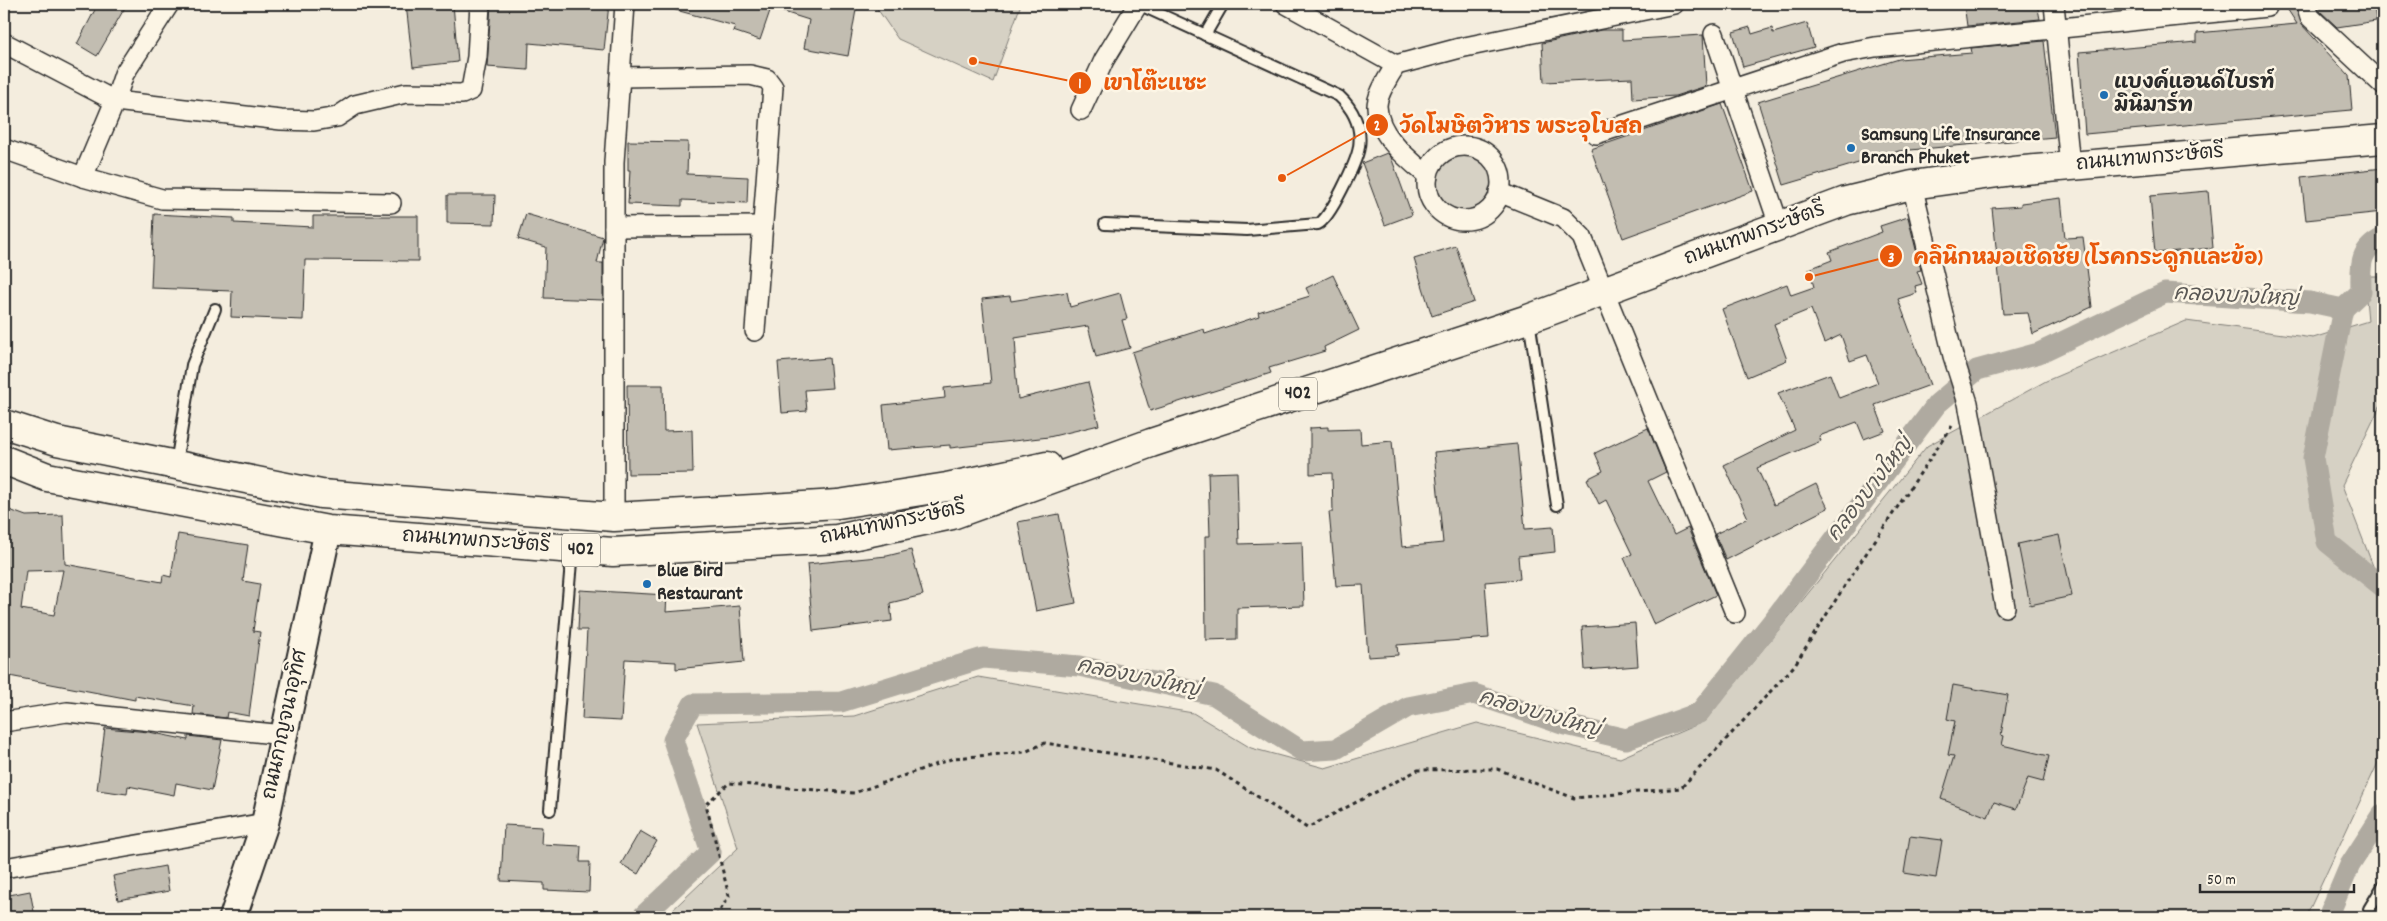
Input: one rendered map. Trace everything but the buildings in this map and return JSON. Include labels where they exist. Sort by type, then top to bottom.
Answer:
[{"type":"main road","name":"ถนนเทพกระษัตรี","points":[[4,460],[47,477],[328,530],[613,552],[837,539],[952,515],[1151,443],[1528,319],[1846,201],[1912,185],[2070,166],[2383,139]]},
{"type":"main road","name":"ถนนเทพกระษัตรี","points":[[4,424],[57,441],[321,494],[614,517],[838,504],[947,487],[1151,443]]},
{"type":"main road","points":[[947,487],[952,515]]},
{"type":"street","points":[[83,177],[115,101],[124,74],[169,4]]},
{"type":"street","points":[[4,43],[115,101],[281,120],[314,121],[337,117],[355,104],[406,93],[462,94],[471,90],[477,57],[480,4]]},
{"type":"street","points":[[614,517],[614,162],[625,4]]},
{"type":"street","points":[[1081,110],[1104,60],[1138,4]]},
{"type":"street","points":[[1286,4],[1396,64]]},
{"type":"street","points":[[1428,176],[1398,150],[1385,132],[1377,106],[1388,76],[1396,64],[1460,48],[1674,4]]},
{"type":"street","points":[[2054,4],[2070,166]]},
{"type":"street","points":[[2306,4],[2310,17],[2383,85]]},
{"type":"street","points":[[1596,134],[1843,53],[2055,28],[2267,7]]},
{"type":"street","points":[[1714,34],[1779,225]]},
{"type":"street","points":[[620,77],[750,75],[767,79],[773,87],[755,331]]},
{"type":"street","points":[[1464,146],[1475,148],[1485,153],[1493,161],[1499,172],[1499,192],[1491,209],[1481,216],[1468,220],[1456,220],[1444,215],[1434,206],[1428,195],[1428,176],[1434,160],[1443,153],[1452,148],[1464,146]]},
{"type":"street","points":[[4,149],[83,177],[162,199],[391,203]]},
{"type":"street","points":[[1912,185],[1953,356],[1966,397],[2005,607]]},
{"type":"street","points":[[1499,192],[1563,218],[1582,237],[1735,613]]},
{"type":"street","points":[[614,227],[763,226]]},
{"type":"street","name":"ถนนกาญจนาอุทิศ","points":[[233,917],[265,823],[328,530]]},
{"type":"street","points":[[4,722],[67,712],[284,735]]},
{"type":"street","points":[[4,868],[265,823]]},
{"type":"lane","points":[[1105,224],[1247,230],[1312,225],[1325,219],[1338,199],[1359,148],[1358,127],[1351,107],[1339,96],[1138,4]]},
{"type":"lane","points":[[1205,34],[1223,4]]},
{"type":"lane","points":[[175,465],[192,365],[215,309]]},
{"type":"lane","points":[[1528,319],[1557,505]]},
{"type":"lane","points":[[550,810],[572,549]]},
{"type":"lane","points":[[2369,909],[2383,886]]},
{"type":"path","points":[[716,917],[730,896],[706,804],[729,783],[854,793],[954,758],[1025,752],[1045,743],[1216,770],[1307,828],[1418,770],[1497,769],[1574,798],[1681,788],[1794,666],[1966,397]]},
{"type":"shaded area","points":[[874,4],[1021,4],[993,82],[898,39]]},
{"type":"shaded area","points":[[1463,154],[1478,159],[1486,167],[1491,182],[1486,197],[1478,205],[1463,210],[1448,205],[1440,197],[1435,182],[1440,167],[1448,159]]},
{"type":"shaded area","points":[[2364,276],[2383,276],[2383,400],[2342,485],[2383,592],[2383,752],[2306,917],[665,917],[738,848],[697,723],[854,716],[978,677],[1193,713],[1251,748],[1325,768],[1477,723],[1620,758],[1705,721],[1927,446],[2046,381],[2186,321],[2313,338],[2368,321]]},
{"type":"waterway","name":"คลองบางใหญ่","points":[[642,917],[711,852],[673,740],[693,704],[841,702],[983,658],[1079,666],[1214,695],[1302,751],[1336,749],[1408,707],[1474,694],[1562,724],[1626,739],[1699,713],[1772,622],[1937,404],[1977,370],[2039,353],[2165,293],[2310,302],[2343,309],[2361,292],[2361,267],[2365,254],[2369,248],[2383,238]]},
{"type":"waterway","points":[[2343,309],[2313,458],[2327,542],[2383,587]]},
{"type":"waterway","points":[[2328,917],[2350,865],[2383,814]]},
{"type":"place","name":"เขาโต๊ะแซะ","points":[[973,61]]},
{"type":"place","name":"แบงค์แอนด์ไบรท์ มินิมาร์ท","points":[[2104,95]]},
{"type":"place","name":"Samsung Life Insurance Branch Phuket","points":[[1851,148]]},
{"type":"place","name":"วัดโฆษิตวิหาร พระอุโบสถ","points":[[1282,178]]},
{"type":"place","name":"คลินิกหมอเชิดชัย (โรคกระดูกและข้อ)","points":[[1809,277]]},
{"type":"place","name":"Blue Bird Restaurant","points":[[647,584]]}]
